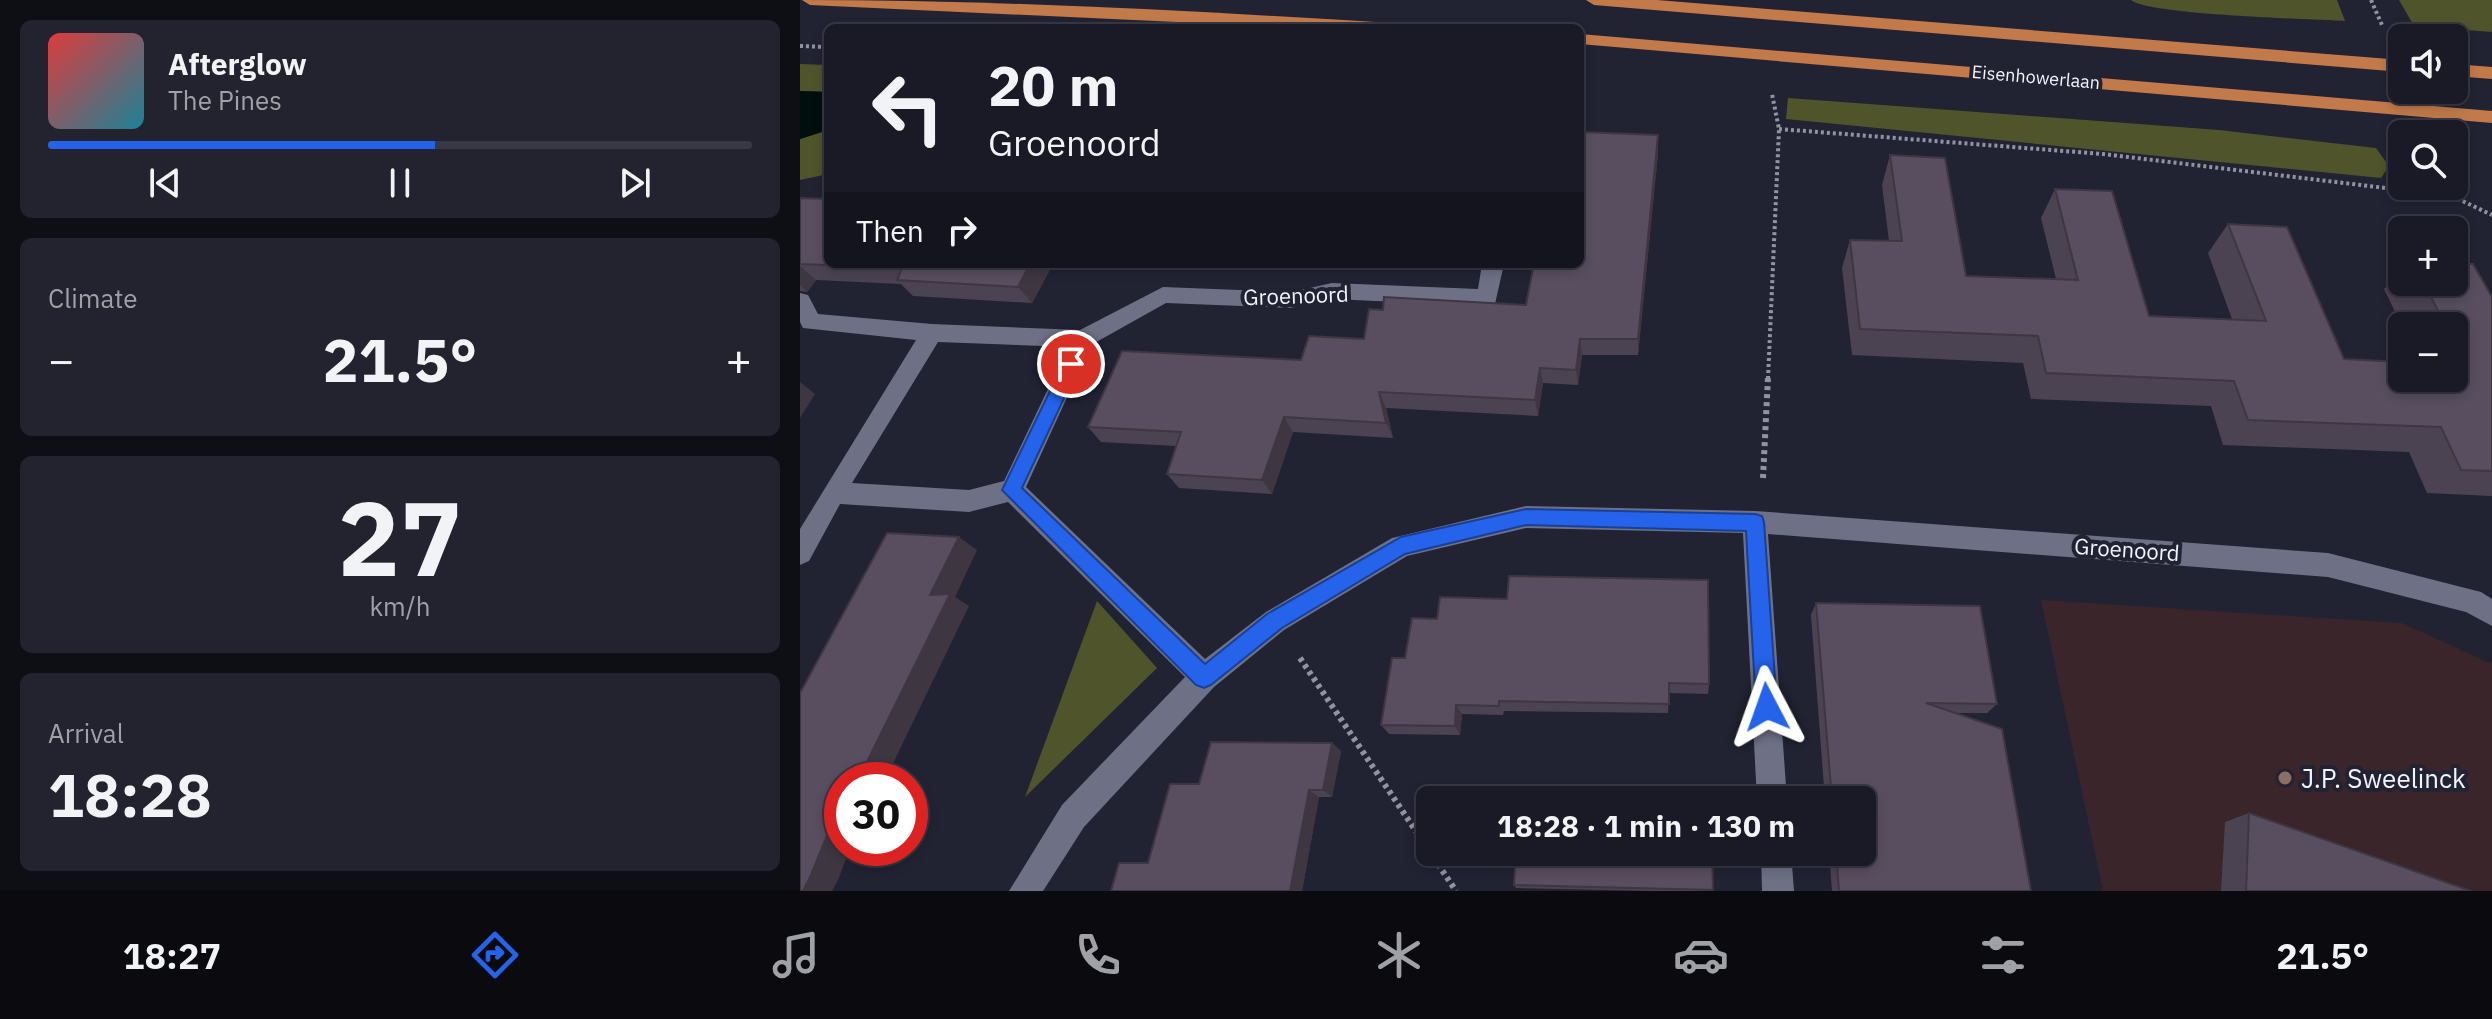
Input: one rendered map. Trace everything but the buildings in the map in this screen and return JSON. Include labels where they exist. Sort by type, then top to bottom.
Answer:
[{"type":"main road","points":[[810,0],[1165,14],[1327,24]]},
{"type":"main road","name":"Eisenhowerlaan","points":[[1594,0],[2388,65]]},
{"type":"main road","name":"Eisenhowerlaan","points":[[1584,39],[2492,117]]},
{"type":"main road","points":[[2468,71],[2492,73]]},
{"type":"street","name":"Groenoord","points":[[1083,339],[1163,295],[1292,300],[1332,291],[1487,298],[1492,268]]},
{"type":"street","points":[[800,301],[811,322],[932,333],[1083,339],[1012,490]]},
{"type":"street","points":[[800,553],[833,493],[932,333]]},
{"type":"street","points":[[833,493],[969,501],[1012,490]]},
{"type":"street","points":[[1012,490],[1204,677]]},
{"type":"street","name":"Groenoord","points":[[1025,891],[1073,816],[1204,677],[1275,621],[1401,546],[1526,517],[1755,522],[2328,565],[2472,601],[2492,613]]},
{"type":"street","points":[[1755,522],[1771,786]]},
{"type":"street","points":[[1777,866],[1778,891]]},
{"type":"path","points":[[2371,0],[2382,25]]},
{"type":"path","points":[[800,46],[824,47]]},
{"type":"path","points":[[1755,522],[1766,460],[1779,129],[1772,94]]},
{"type":"path","points":[[1779,129],[2103,154],[2388,188]]},
{"type":"path","points":[[2460,200],[2492,215]]},
{"type":"path","points":[[1275,621],[1456,891]]},
{"type":"shaded area","points":[[800,91],[824,92],[824,131],[800,139]]},
{"type":"shaded area","name":"J.P. Sweelinck","points":[[2041,600],[2402,623],[2492,664],[2492,891],[2103,891]]},
{"type":"green space","points":[[2131,0],[2337,0],[2345,21],[2198,13],[2144,5]]},
{"type":"green space","points":[[2399,0],[2492,0],[2492,32],[2468,30],[2468,24],[2413,24]]},
{"type":"green space","points":[[800,64],[824,65],[824,92],[800,91]]},
{"type":"green space","points":[[1788,98],[2219,130],[2376,148],[2388,168],[2381,178],[1786,119]]},
{"type":"green space","points":[[824,131],[824,175],[800,180],[800,139]]},
{"type":"green space","points":[[1097,601],[1157,668],[1025,797]]},
{"type":"place","name":"J.P. Sweelinck","points":[[2285,778]]},
{"type":"route","points":[[1071,364],[1012,490],[1204,677],[1275,621],[1401,546],[1526,517],[1755,522],[1767,707]]}]
